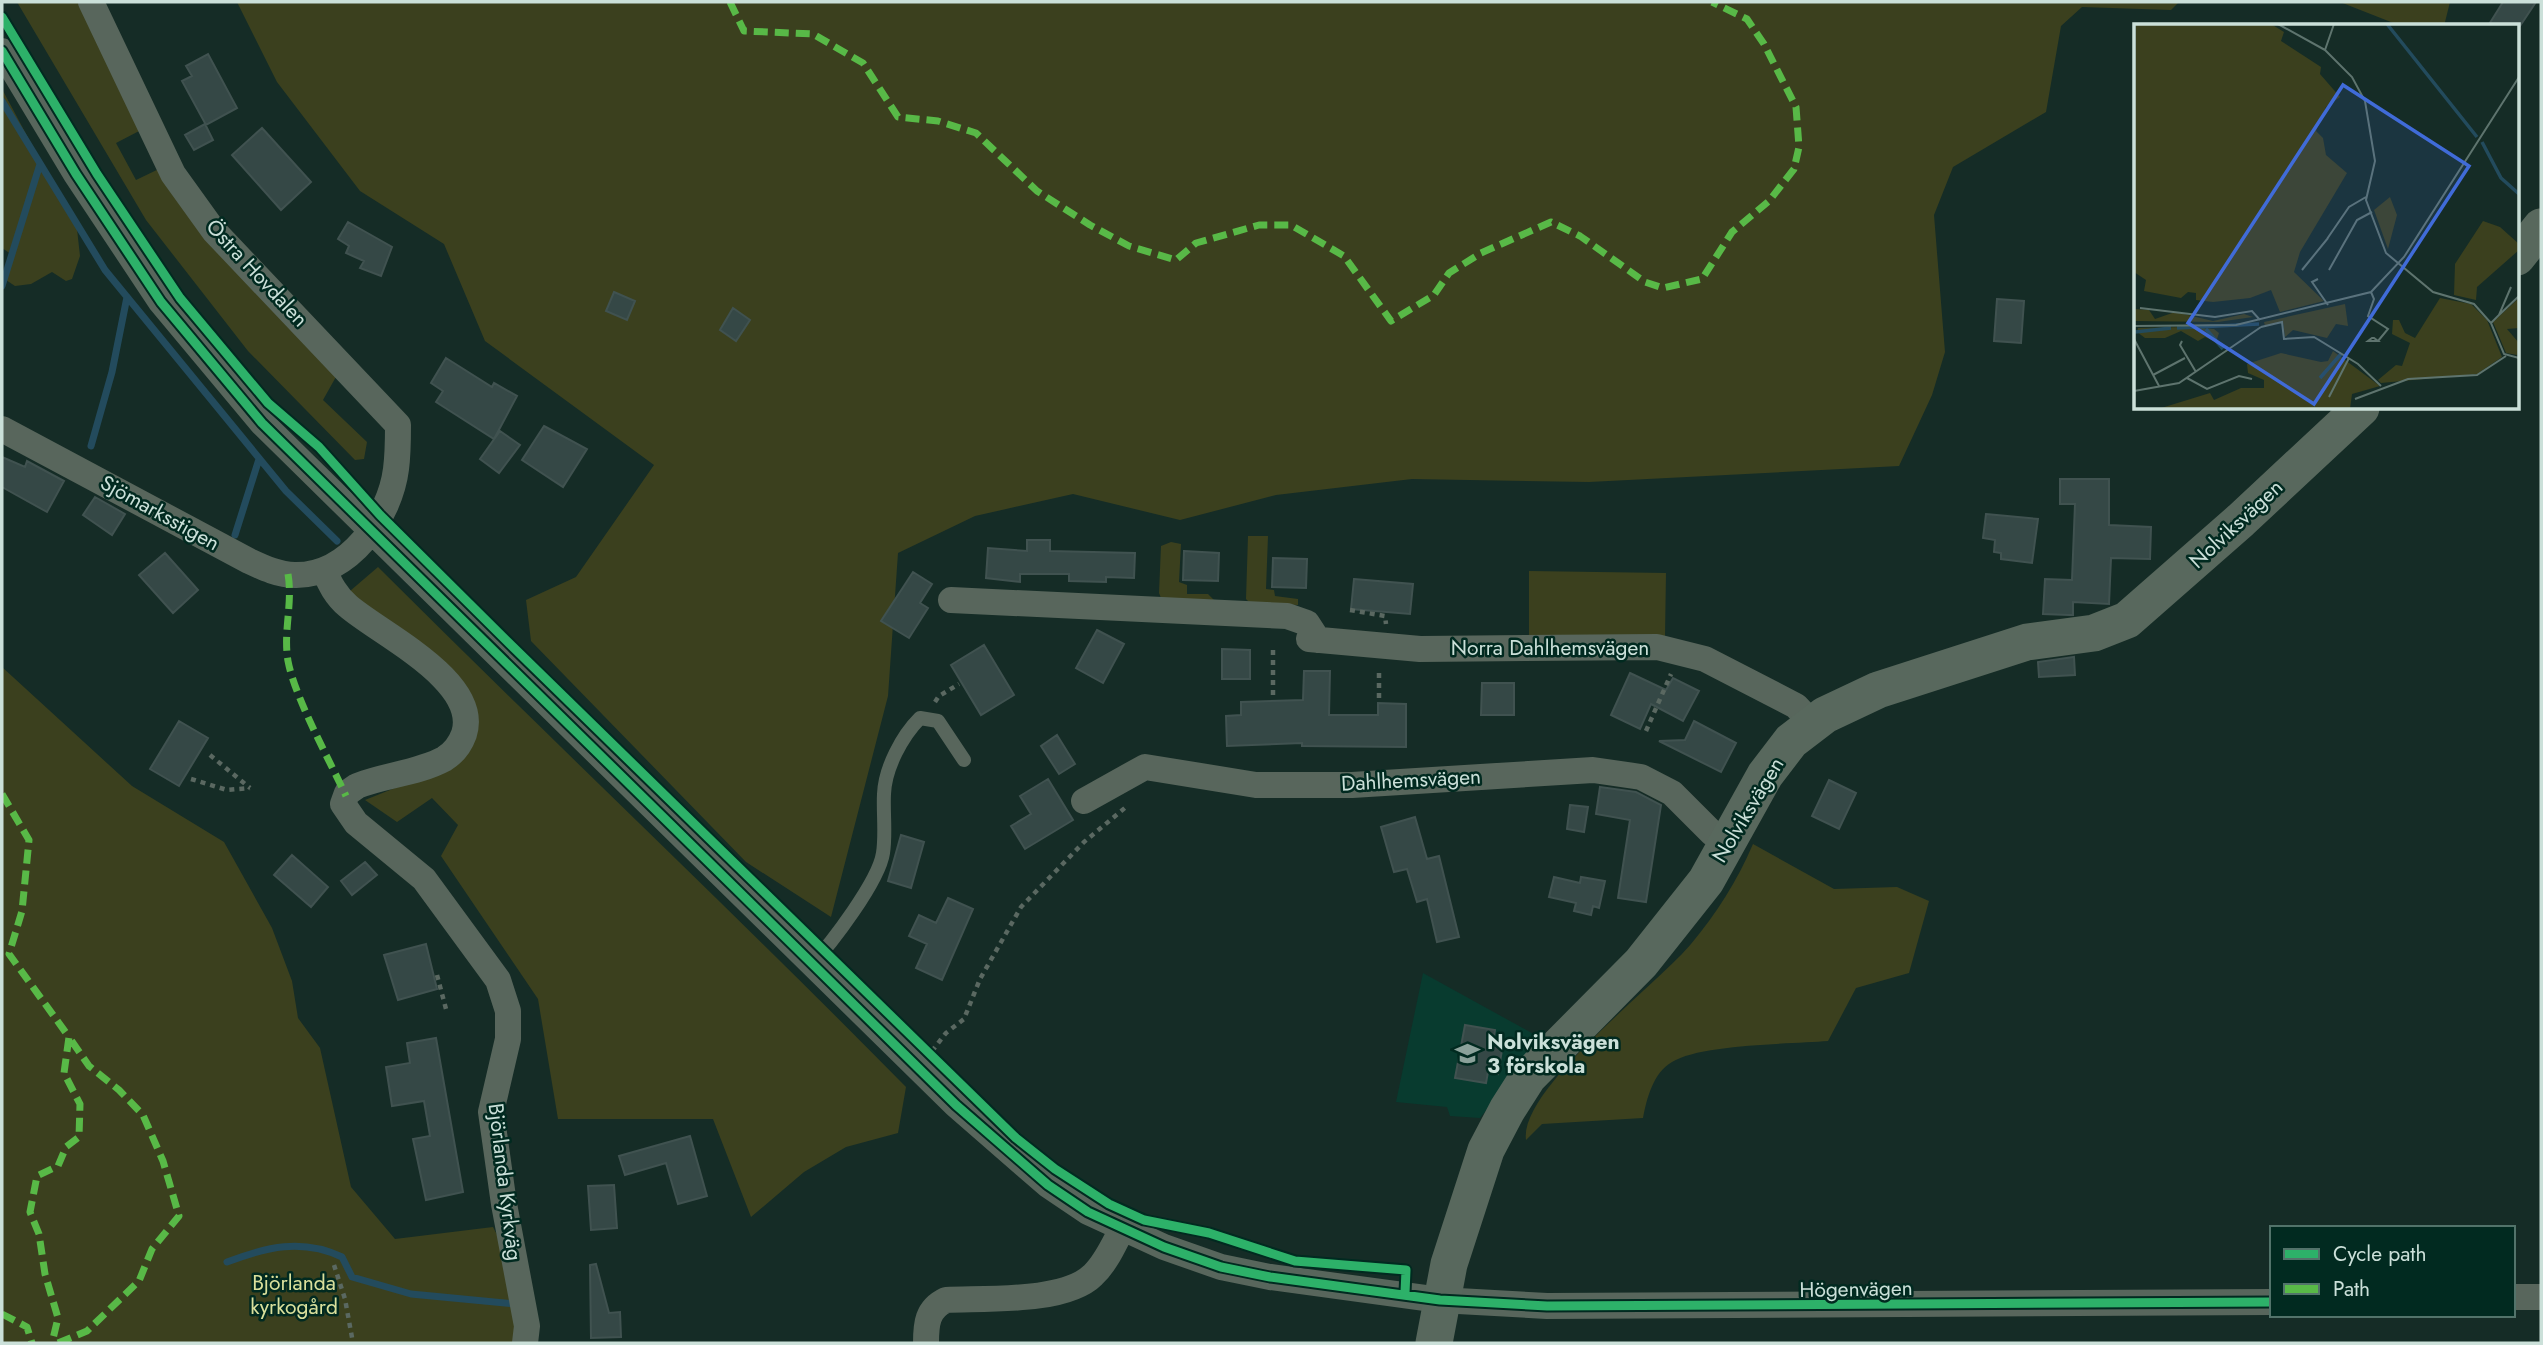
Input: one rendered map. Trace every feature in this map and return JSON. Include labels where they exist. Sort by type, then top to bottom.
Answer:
[{"type":"street","name":"Östra Hovdalen","points":[[91,2],[173,174],[214,231],[398,425],[396,471],[371,533]]},
{"type":"street","name":"Högenvägen","points":[[2,51],[76,174],[161,302],[262,423],[811,965],[1001,1146],[1048,1185],[1122,1229],[1221,1266],[1270,1277],[1440,1300],[1547,1306],[1799,1307],[2270,1302]]},
{"type":"street","points":[[2518,256],[2541,227]]},
{"type":"street","name":"Nolviksvägen","points":[[1434,1343],[1440,1300],[1486,1150],[1507,1110],[1528,1077],[1641,963],[1706,881],[1725,842],[1765,775],[1791,741],[1812,723],[1848,702],[1912,678],[2027,642],[2094,633],[2127,620],[2231,529],[2359,410]]},
{"type":"street","name":"Sjömarksstigen","points":[[2,429],[257,565],[275,572],[295,575],[324,570]]},
{"type":"street","points":[[324,570],[341,560],[371,533]]},
{"type":"street","name":"Björlanda Kyrkväg","points":[[324,570],[335,593],[348,607],[434,670],[455,690],[467,722],[457,749],[443,759],[357,786],[347,793],[343,804],[356,823],[424,879],[498,979],[508,1011],[508,1039],[491,1112],[505,1214],[527,1326],[525,1343]]},
{"type":"street","name":"Norra Dahlhemsvägen","points":[[951,600],[1287,616],[1307,623],[1314,639],[1420,649],[1657,647],[1704,659],[1796,706],[1812,723]]},
{"type":"street","name":"Dahlhemsvägen","points":[[1084,801],[1145,766],[1208,780],[1256,785],[1352,785],[1593,770],[1640,777],[1672,793],[1712,833],[1725,842]]},
{"type":"street","points":[[926,1343],[928,1315],[935,1305],[946,1300],[1059,1292],[1082,1283],[1094,1275],[1122,1229]]},
{"type":"street","points":[[2515,1297],[2541,1297]]},
{"type":"lane","points":[[811,965],[837,936],[883,855],[884,790],[908,730],[920,718],[937,721],[964,760]]},
{"type":"path","points":[[1273,650],[1273,696]]},
{"type":"path","points":[[1646,731],[1681,653]]},
{"type":"path","points":[[925,718],[939,696],[959,684]]},
{"type":"path","points":[[191,779],[228,790],[242,791],[250,788],[211,755]]},
{"type":"path","points":[[938,1042],[946,1032],[964,1019],[980,979],[1021,907],[1084,842],[1127,806],[1128,800],[1117,782]]},
{"type":"path","points":[[437,975],[446,1009]]},
{"type":"path","points":[[334,1265],[345,1299],[354,1343]]},
{"type":"shaded area","name":"Nolviksvägen 3 förskola","points":[[1423,973],[1539,1037],[1519,1070],[1480,1118],[1450,1116],[1447,1107],[1396,1102]]},
{"type":"green space","points":[[17,2],[82,2],[143,129],[116,143],[136,180],[163,167],[337,375],[323,400],[367,442],[364,459],[355,460],[248,351],[146,220]]},
{"type":"green space","points":[[237,2],[2179,2],[2171,10],[2082,7],[2061,26],[2046,112],[1953,167],[1934,215],[1945,352],[1932,395],[1899,466],[1589,482],[1412,479],[1276,495],[1180,520],[1073,494],[975,516],[898,553],[888,696],[831,917],[746,862],[531,641],[526,600],[576,577],[654,465],[485,341],[444,244],[360,191],[277,82]]},
{"type":"green space","points":[[2340,2],[2450,2],[2444,24],[2396,24]]},
{"type":"green space","points":[[2,89],[77,229],[80,256],[72,279],[66,281],[52,272],[31,284],[15,286],[6,280],[14,256],[2,248]]},
{"type":"green space","points":[[1248,536],[1268,536],[1266,589],[1274,590],[1275,596],[1298,599],[1298,605],[1250,603],[1246,599]]},
{"type":"green space","points":[[1171,542],[1181,544],[1179,582],[1187,585],[1187,594],[1208,594],[1214,600],[1161,598],[1161,546]]},
{"type":"green space","points":[[378,567],[906,1087],[898,1133],[846,1147],[804,1172],[751,1217],[713,1119],[558,1119],[538,999],[441,856],[458,825],[432,798],[397,822],[365,800],[447,767],[471,708],[350,591]]},
{"type":"green space","points":[[1529,571],[1666,573],[1665,637],[1529,635]]},
{"type":"green space","name":"Björlanda kyrkogård","points":[[2,667],[132,786],[224,842],[272,928],[292,981],[298,1018],[320,1048],[351,1187],[395,1239],[493,1227],[510,1260],[518,1343],[2,1343]]},
{"type":"green space","points":[[1753,844],[1834,889],[1897,887],[1929,901],[1909,973],[1856,988],[1828,1041],[1724,1048],[1685,1056],[1672,1062],[1660,1073],[1649,1094],[1643,1118],[1542,1124],[1526,1140],[1530,1119],[1544,1094],[1593,1039],[1691,944],[1726,896]]},
{"type":"building","points":[[2503,2],[2536,2],[2520,26],[2489,24]]},
{"type":"building","points":[[208,54],[237,108],[206,125],[182,81],[192,76],[186,66]]},
{"type":"building","points":[[205,124],[213,140],[194,150],[185,135]]},
{"type":"building","points":[[262,128],[311,182],[281,210],[232,155]]},
{"type":"building","points":[[348,222],[392,247],[381,276],[360,268],[364,261],[346,253],[349,246],[338,239]]},
{"type":"building","points":[[614,292],[635,301],[627,320],[606,311]]},
{"type":"building","points":[[1997,299],[2024,301],[2021,343],[1994,341]]},
{"type":"building","points":[[733,308],[750,320],[736,341],[720,330]]},
{"type":"building","points":[[446,358],[492,387],[494,383],[517,396],[494,439],[436,402],[443,391],[431,383]]},
{"type":"building","points":[[544,426],[587,449],[563,487],[522,460]]},
{"type":"building","points":[[500,431],[520,445],[499,473],[480,459]]},
{"type":"building","points":[[2,457],[25,467],[27,461],[64,481],[47,512],[2,487]]},
{"type":"building","points":[[2060,479],[2109,479],[2109,525],[2151,527],[2150,559],[2111,558],[2109,604],[2073,602],[2073,615],[2043,614],[2045,579],[2072,580],[2075,504],[2060,504]]},
{"type":"building","points":[[95,497],[125,514],[112,535],[83,515]]},
{"type":"building","points":[[1986,514],[2038,519],[2032,563],[2001,559],[2001,553],[1994,552],[1995,540],[1983,538]]},
{"type":"building","points":[[1027,540],[1050,540],[1050,551],[1135,553],[1134,578],[1106,577],[1106,582],[1069,581],[1069,574],[1020,574],[1020,582],[986,578],[988,548],[1027,551]]},
{"type":"building","points":[[1184,551],[1219,553],[1218,581],[1183,580]]},
{"type":"building","points":[[165,553],[198,590],[173,613],[139,575]]},
{"type":"building","points":[[1273,558],[1307,559],[1306,588],[1272,587]]},
{"type":"building","points":[[913,572],[932,584],[920,603],[928,608],[909,638],[881,621]]},
{"type":"building","points":[[1354,579],[1413,584],[1410,614],[1351,609]]},
{"type":"building","points":[[1097,630],[1124,644],[1103,683],[1076,668]]},
{"type":"building","points":[[984,645],[1014,695],[981,715],[951,665]]},
{"type":"building","points":[[1222,649],[1250,650],[1250,679],[1222,679]]},
{"type":"building","points":[[2074,657],[2075,675],[2039,677],[2038,662]]},
{"type":"building","points":[[1304,671],[1330,671],[1329,715],[1378,715],[1378,703],[1406,704],[1406,747],[1302,746],[1302,743],[1227,746],[1226,716],[1241,715],[1241,702],[1303,700]]},
{"type":"building","points":[[1630,673],[1666,690],[1673,678],[1699,691],[1683,721],[1651,704],[1640,729],[1611,715]]},
{"type":"building","points":[[1482,683],[1514,683],[1514,715],[1481,715]]},
{"type":"building","points":[[179,721],[208,738],[179,786],[150,769]]},
{"type":"building","points":[[1694,721],[1736,743],[1721,772],[1659,741],[1685,740]]},
{"type":"building","points":[[1057,735],[1075,764],[1059,774],[1041,746]]},
{"type":"building","points":[[1048,779],[1073,820],[1025,849],[1011,826],[1031,814],[1020,796]]},
{"type":"building","points":[[1829,780],[1856,793],[1839,829],[1812,816]]},
{"type":"building","points":[[1600,787],[1636,792],[1661,805],[1646,902],[1618,898],[1630,820],[1596,814]]},
{"type":"building","points":[[1570,805],[1588,807],[1584,832],[1567,829]]},
{"type":"building","points":[[1415,817],[1427,859],[1439,856],[1459,937],[1437,942],[1427,899],[1417,902],[1407,869],[1394,872],[1381,827]]},
{"type":"building","points":[[901,835],[924,842],[911,888],[888,881]]},
{"type":"building","points":[[292,855],[328,887],[311,907],[274,875]]},
{"type":"building","points":[[365,862],[377,875],[352,895],[341,881]]},
{"type":"building","points":[[1554,877],[1580,883],[1581,877],[1605,881],[1599,908],[1593,906],[1591,915],[1574,911],[1576,903],[1549,897]]},
{"type":"building","points":[[948,898],[973,909],[942,980],[916,968],[927,944],[909,936],[919,915],[936,923]]},
{"type":"building","points":[[426,944],[437,989],[398,1000],[384,955]]},
{"type":"building","points":[[1465,1025],[1495,1030],[1493,1043],[1503,1044],[1498,1074],[1488,1072],[1486,1083],[1455,1078]]},
{"type":"building","points":[[436,1038],[463,1192],[426,1200],[413,1139],[430,1136],[424,1101],[392,1106],[386,1067],[410,1063],[407,1043]]},
{"type":"building","points":[[690,1136],[707,1196],[678,1204],[666,1163],[625,1175],[619,1156]]},
{"type":"building","points":[[614,1185],[617,1228],[591,1230],[588,1186]]},
{"type":"building","points":[[596,1264],[609,1313],[620,1312],[621,1337],[591,1338],[590,1265]]},
{"type":"waterway","points":[[2,101],[105,270],[286,491],[337,541]]},
{"type":"waterway","points":[[2,286],[40,164]]},
{"type":"waterway","points":[[91,446],[112,372],[127,297]]},
{"type":"waterway","points":[[235,535],[259,459]]},
{"type":"waterway","points":[[227,1262],[270,1249],[298,1246],[313,1248],[342,1257],[352,1277],[411,1294],[515,1304]]},
{"type":"marked path","points":[[730,2],[744,31],[813,34],[863,63],[898,117],[938,121],[976,133],[1037,191],[1129,246],[1176,260],[1196,243],[1259,225],[1291,225],[1344,256],[1391,321],[1434,295],[1449,273],[1481,253],[1551,222],[1580,236],[1645,282],[1663,288],[1702,279],[1732,232],[1769,201],[1794,169],[1799,147],[1796,107],[1764,44],[1747,19],[1712,2]]},
{"type":"marked path","points":[[288,574],[288,661],[305,710],[346,796]]},
{"type":"marked path","points":[[2,794],[29,840],[22,911],[9,954],[69,1037],[64,1073],[80,1104],[79,1137],[66,1147],[58,1166],[37,1176],[30,1212],[39,1234],[45,1274],[58,1318],[52,1343]]},
{"type":"marked path","points":[[58,1343],[87,1331],[139,1281],[152,1249],[179,1216],[163,1161],[143,1115],[119,1090],[89,1066],[69,1037]]},
{"type":"marked path","points":[[2,1314],[27,1327],[32,1343]]},
{"type":"cycle path","points":[[2,17],[97,174],[180,298],[268,403],[319,447],[380,515],[512,646],[1016,1138],[1055,1169],[1109,1204],[1144,1220],[1209,1233],[1295,1261],[1406,1270],[1405,1293]]},
{"type":"cycle path","points":[[2,51],[76,174],[161,302],[262,423],[956,1105],[1048,1185],[1088,1212],[1164,1247],[1221,1267],[1270,1277],[1440,1300],[1547,1306],[2270,1302]]},
{"type":"place","name":"Nolviksvägen 3 förskola","points":[[1467,1054]]}]
